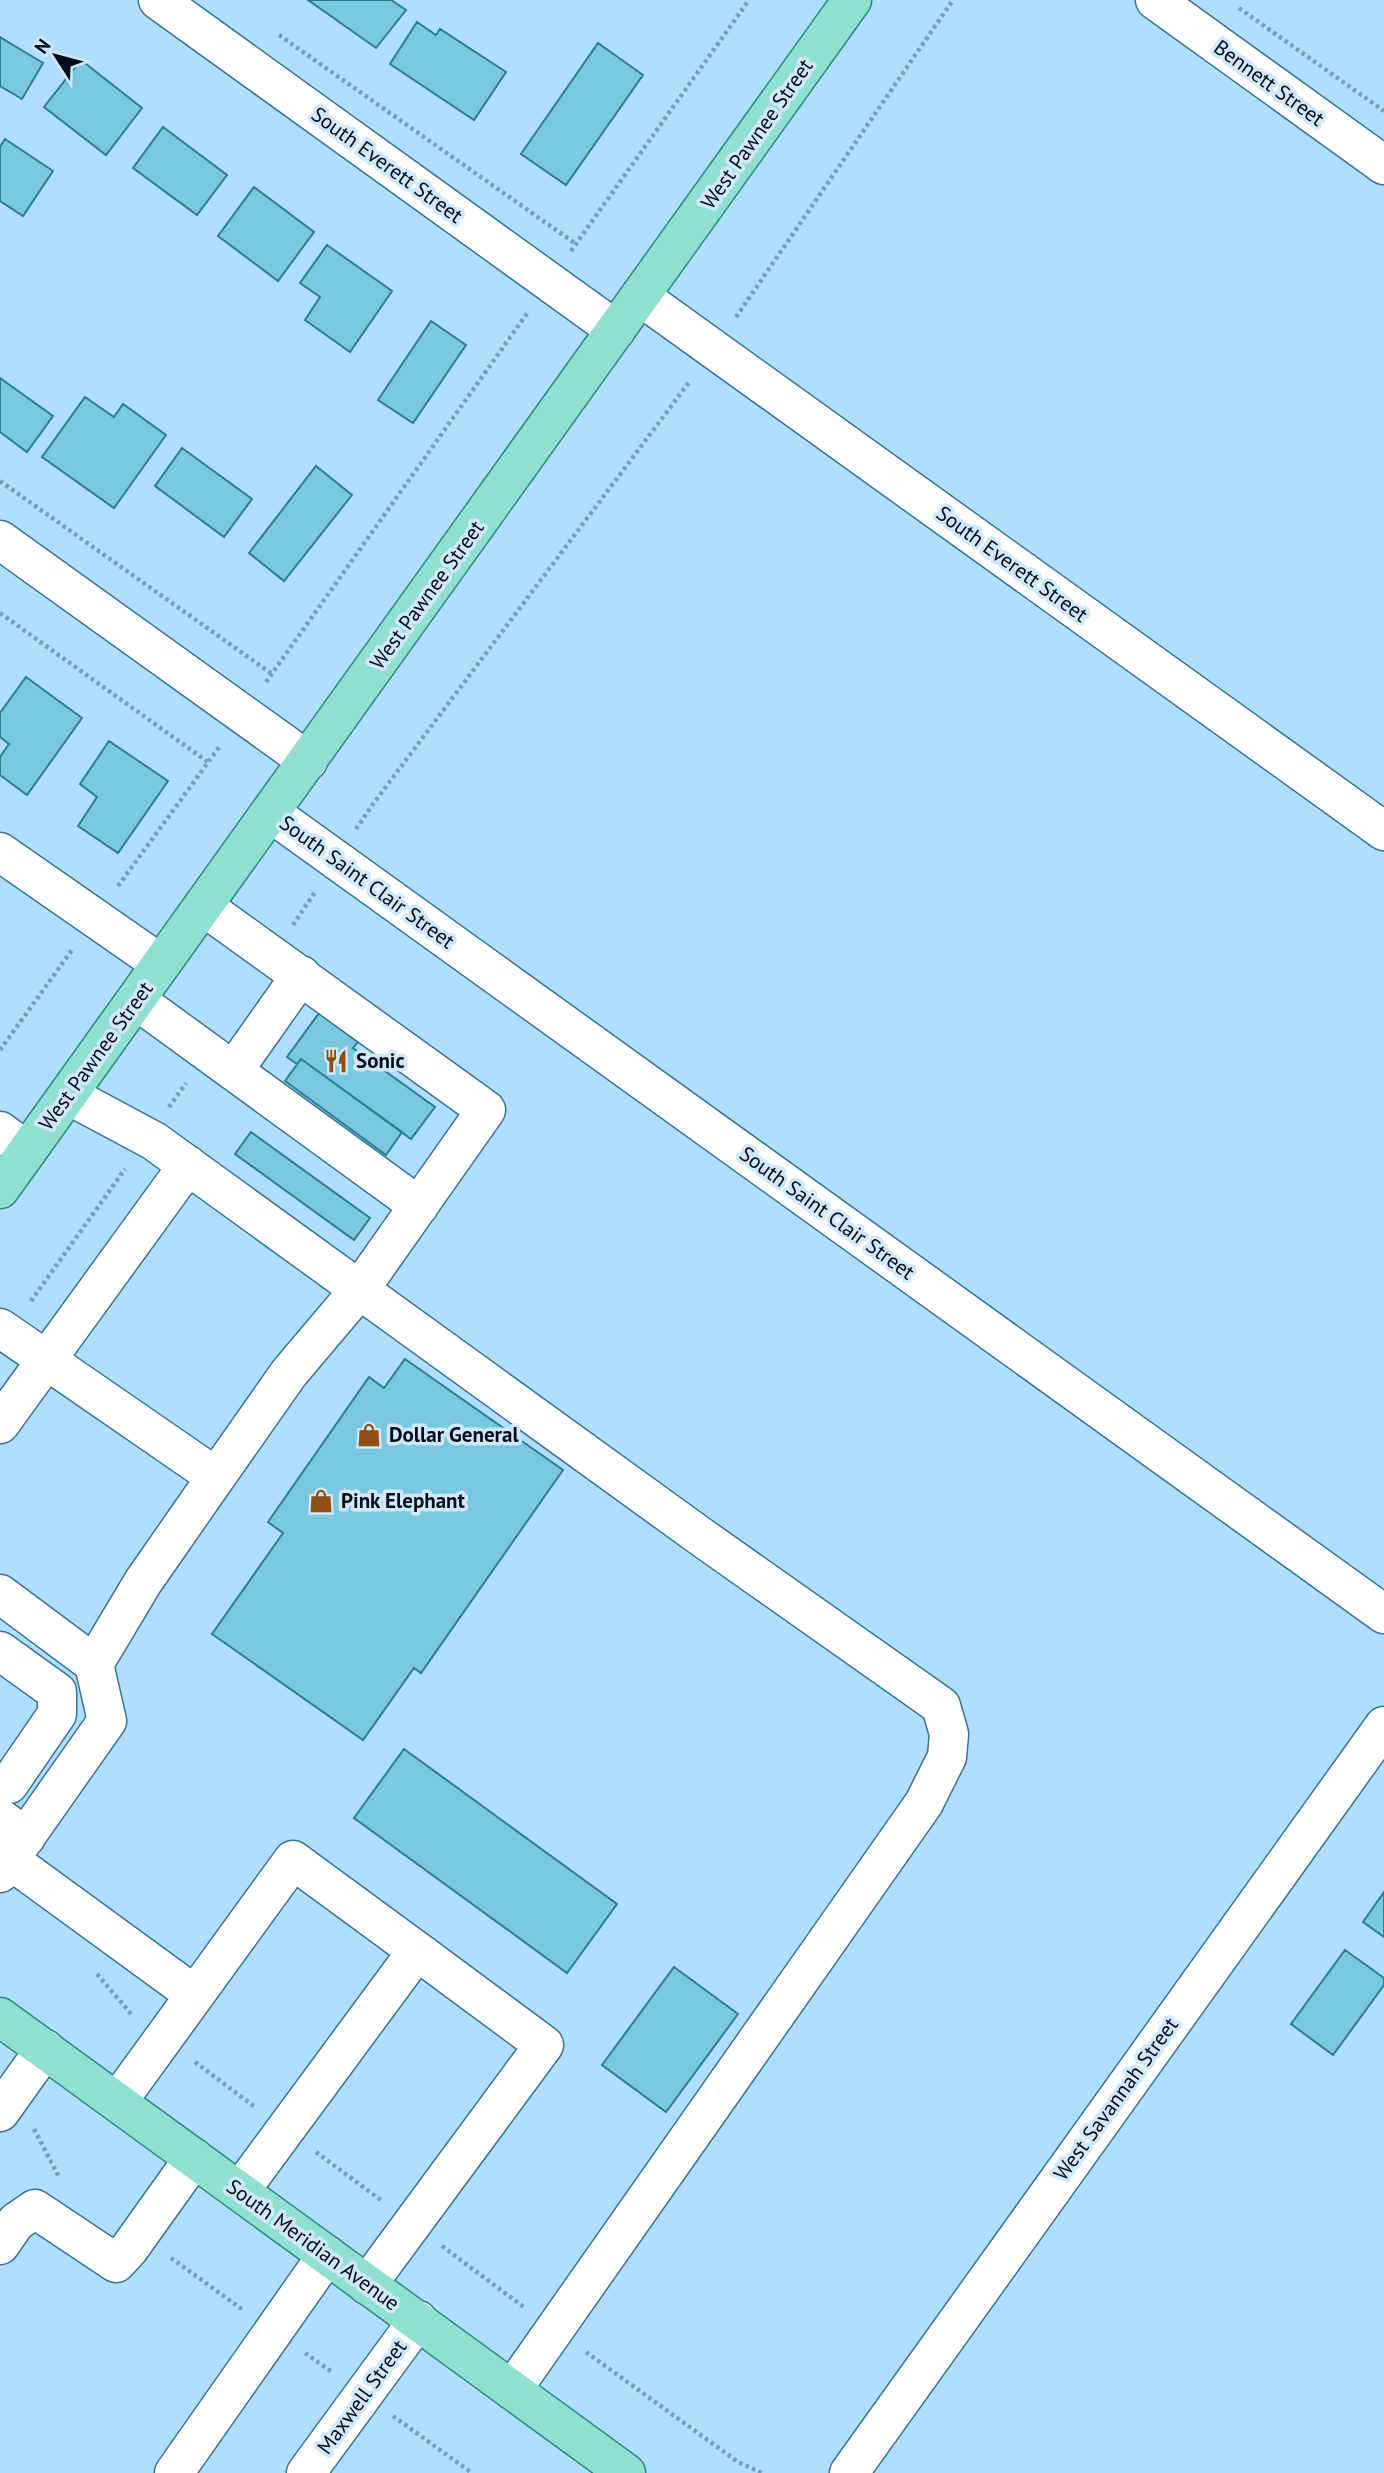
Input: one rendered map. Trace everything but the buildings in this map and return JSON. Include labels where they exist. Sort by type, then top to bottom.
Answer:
[{"type":"main road","name":"West Pawnee Street","points":[[0,1189],[14,1141],[68,1095],[852,0]]},
{"type":"main road","name":"South Meridian Avenue","points":[[0,2017],[512,2390],[604,2467]]},
{"type":"street","name":"South Everett Street","points":[[158,0],[617,330]]},
{"type":"street","name":"Bennett Street","points":[[1155,0],[1384,165]]},
{"type":"street","name":"South Everett Street","points":[[641,297],[1384,831]]},
{"type":"street","points":[[0,540],[308,761]]},
{"type":"street","name":"South Saint Clair Street","points":[[271,813],[1384,1614]]},
{"type":"street","points":[[0,852],[161,964]]},
{"type":"street","points":[[94,1664],[143,1582],[289,1373],[360,1289],[486,1110],[203,906]]},
{"type":"street","points":[[221,1061],[288,965]]},
{"type":"street","points":[[136,1000],[419,1206]]},
{"type":"street","points":[[68,1095],[147,1138],[188,1165],[690,1529],[941,1706],[949,1734],[947,1757],[924,1803],[512,2390]]},
{"type":"street","points":[[0,1424],[188,1165]]},
{"type":"street","points":[[4,1331],[216,1477]]},
{"type":"street","points":[[0,1594],[94,1664],[107,1721],[9,1847],[195,1995]]},
{"type":"street","points":[[0,1651],[57,1692],[57,1714],[9,1784],[0,1783]]},
{"type":"street","name":"West Savannah Street","points":[[849,2473],[1384,1726]]},
{"type":"street","points":[[118,2101],[293,1860],[417,1951],[544,2045],[367,2285]]},
{"type":"street","points":[[240,2191],[417,1951]]},
{"type":"street","points":[[3,2108],[45,2049]]},
{"type":"street","points":[[0,2245],[16,2222],[36,2209],[116,2263],[194,2158]]},
{"type":"street","points":[[174,2473],[327,2255]]},
{"type":"street","name":"Maxwell Street","points":[[306,2473],[418,2320]]},
{"type":"path","points":[[0,1050],[272,674],[749,0]]},
{"type":"path","points":[[288,965],[336,859],[373,804],[714,349],[953,0]]},
{"type":"path","points":[[1236,6],[1384,111]]},
{"type":"path","points":[[274,32],[576,244]]},
{"type":"path","points":[[0,481],[272,674]]},
{"type":"path","points":[[0,613],[208,762]]},
{"type":"path","points":[[4,1331],[147,1138],[221,1061]]},
{"type":"path","points":[[94,1971],[128,2012],[555,2330],[738,2462],[762,2473]]},
{"type":"path","points":[[3,2108],[34,2128],[61,2180]]},
{"type":"path","points":[[139,2235],[472,2473]]},
{"type":"place","name":"Sonic","points":[[336,1061]]},
{"type":"place","name":"Dollar General","points":[[369,1435]]},
{"type":"place","name":"Pink Elephant","points":[[321,1501]]}]
